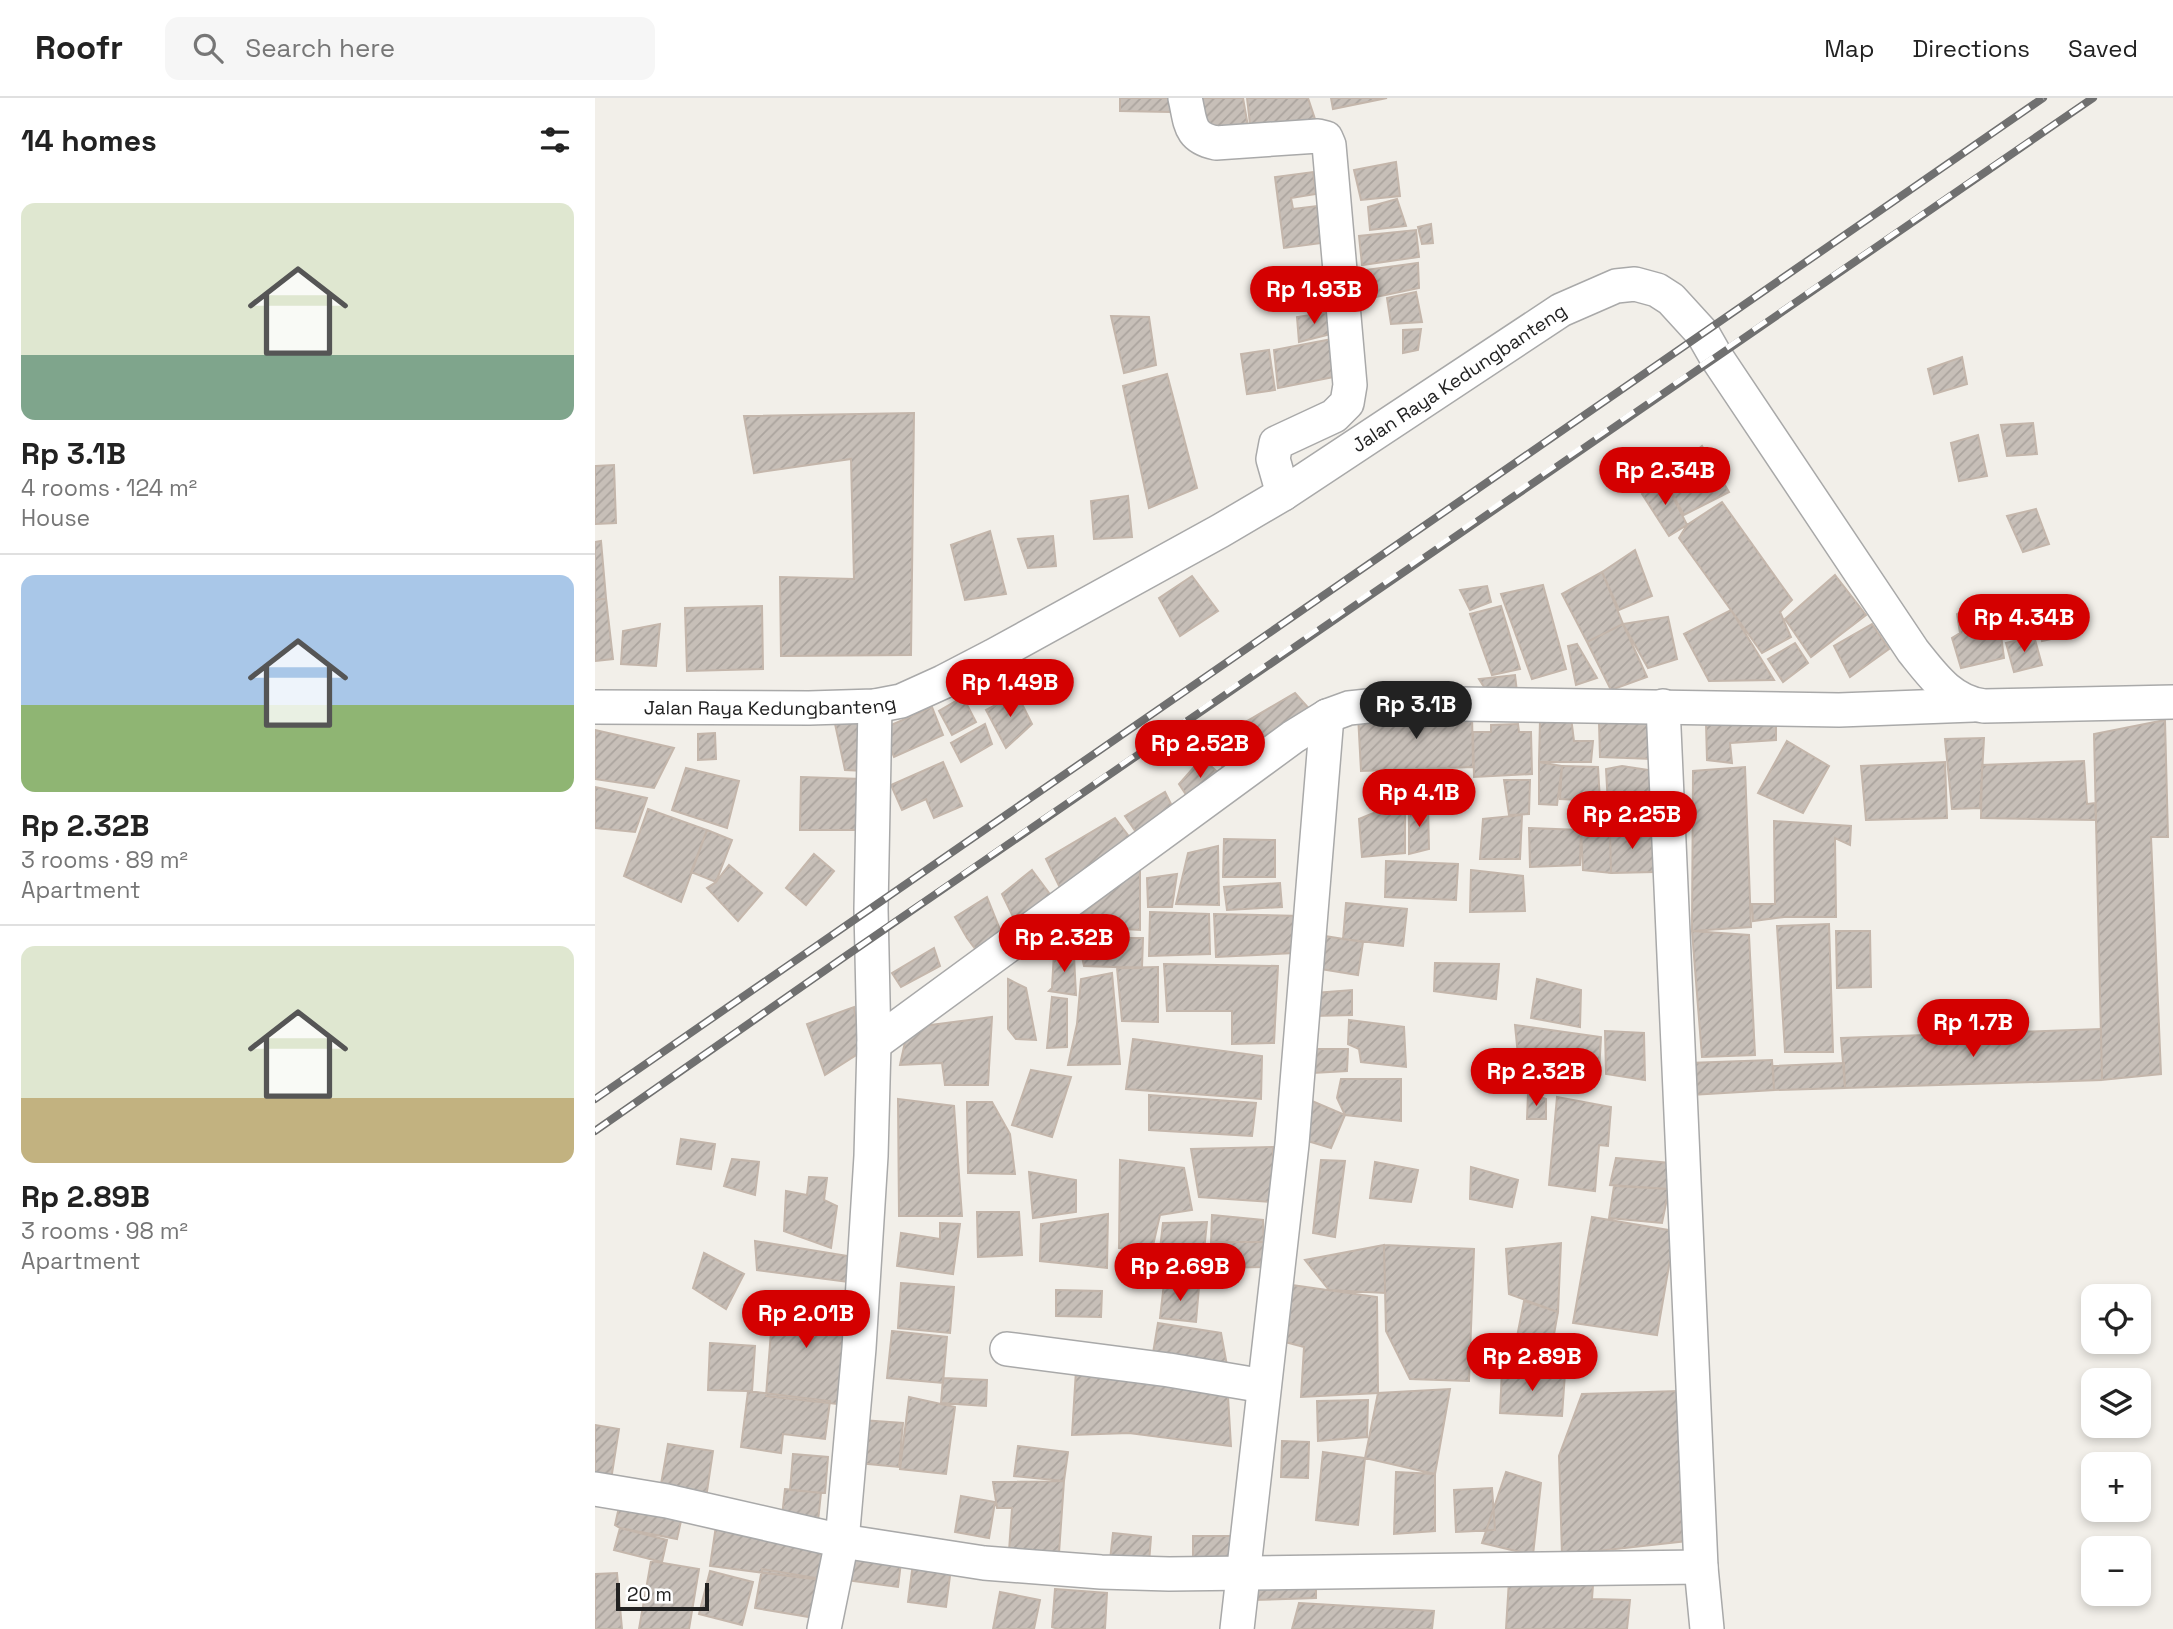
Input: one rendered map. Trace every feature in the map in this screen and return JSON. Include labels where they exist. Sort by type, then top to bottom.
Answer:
[{"type":"street","points":[[1185,98],[1193,132],[1201,139],[1216,143],[1318,136],[1327,138],[1329,145],[1350,385],[1347,403],[1334,416],[1276,443],[1272,459],[1283,494]]},
{"type":"street","name":"Jalan Raya Kedungbanteng","points":[[595,707],[809,708],[875,706],[901,701],[943,682],[1283,494],[1561,310],[1616,286],[1635,284],[1657,290],[1671,299],[1703,334],[1913,651],[1938,682],[1957,697],[1973,705]]},
{"type":"street","points":[[874,1044],[1293,737],[1327,716],[1349,708],[1396,703],[1839,710],[2173,702]]},
{"type":"street","points":[[824,1629],[842,1541],[859,1348],[871,1156],[874,1044],[871,909],[875,706]]},
{"type":"street","points":[[1663,706],[1701,1567],[1707,1629]]},
{"type":"street","points":[[1237,1629],[1292,1144],[1327,716]]},
{"type":"street","points":[[1007,1349],[1169,1370],[1264,1387]]},
{"type":"street","points":[[595,1489],[667,1501],[842,1541],[984,1563],[1101,1572],[1244,1573],[1701,1567]]},
{"type":"building","points":[[1120,98],[1171,98],[1170,112],[1120,111]]},
{"type":"building","points":[[1201,98],[1243,98],[1249,132],[1210,135]]},
{"type":"building","points":[[1247,98],[1308,98],[1316,122],[1250,124]]},
{"type":"building","points":[[1331,98],[1387,98],[1333,109]]},
{"type":"building","points":[[1396,162],[1400,196],[1361,200],[1354,170]]},
{"type":"building","points":[[1313,172],[1316,194],[1291,198],[1293,209],[1317,206],[1322,243],[1284,248],[1275,177]]},
{"type":"building","points":[[1397,199],[1406,226],[1370,230],[1368,207]]},
{"type":"building","points":[[1431,224],[1433,243],[1422,244],[1418,227]]},
{"type":"building","points":[[1416,230],[1419,257],[1362,265],[1359,236]]},
{"type":"building","points":[[1418,263],[1419,288],[1366,299],[1365,270]]},
{"type":"building","points":[[1416,292],[1422,322],[1391,324],[1387,298]]},
{"type":"building","points":[[1330,312],[1331,334],[1299,342],[1297,317]]},
{"type":"building","points":[[1111,316],[1149,317],[1156,365],[1124,373]]},
{"type":"building","points":[[1421,329],[1418,350],[1403,353],[1403,330]]},
{"type":"building","points":[[1332,339],[1334,377],[1278,388],[1274,350]]},
{"type":"building","points":[[1269,350],[1275,390],[1247,394],[1241,354]]},
{"type":"building","points":[[1962,357],[1967,384],[1934,394],[1928,369]]},
{"type":"building","points":[[1167,374],[1197,488],[1149,508],[1123,386]]},
{"type":"building","points":[[914,413],[911,655],[781,656],[780,577],[854,579],[851,459],[754,473],[744,416]]},
{"type":"building","points":[[2033,423],[2037,454],[2007,456],[2001,425]]},
{"type":"building","points":[[1978,435],[1987,476],[1959,481],[1951,443]]},
{"type":"building","points":[[1702,446],[1729,492],[1684,515],[1663,477]]},
{"type":"building","points":[[614,465],[616,523],[595,524],[595,466]]},
{"type":"building","points":[[1663,477],[1687,525],[1669,536],[1642,494]]},
{"type":"building","points":[[1128,496],[1132,537],[1094,539],[1091,501]]},
{"type":"building","points":[[1722,502],[1792,600],[1780,612],[1791,637],[1762,653],[1679,538],[1687,525]]},
{"type":"building","points":[[2036,509],[2049,544],[2023,552],[2007,516]]},
{"type":"building","points":[[990,531],[1006,594],[965,600],[951,545]]},
{"type":"building","points":[[1053,536],[1056,566],[1028,568],[1018,539]]},
{"type":"building","points":[[601,541],[606,598],[595,600],[595,542]]},
{"type":"building","points":[[1635,550],[1652,596],[1619,610],[1602,572]]},
{"type":"building","points":[[1602,572],[1623,624],[1587,642],[1562,594]]},
{"type":"building","points":[[1835,575],[1866,615],[1811,657],[1785,619]]},
{"type":"building","points":[[1192,576],[1218,611],[1180,636],[1159,598]]},
{"type":"building","points":[[1543,585],[1566,669],[1532,679],[1501,594]]},
{"type":"building","points":[[1487,586],[1491,602],[1470,610],[1460,590]]},
{"type":"building","points":[[1996,597],[2004,658],[1961,668],[1952,638],[1960,633],[1957,614]]},
{"type":"building","points":[[606,598],[613,659],[595,661],[595,600]]},
{"type":"building","points":[[2071,603],[2078,633],[2042,641],[2036,611]]},
{"type":"building","points":[[762,606],[763,669],[687,671],[685,608]]},
{"type":"building","points":[[1501,606],[1520,669],[1492,675],[1470,614]]},
{"type":"building","points":[[1731,610],[1774,680],[1709,681],[1684,634]]},
{"type":"building","points":[[1668,617],[1677,659],[1648,668],[1623,624]]},
{"type":"building","points":[[660,624],[656,666],[621,664],[623,631]]},
{"type":"building","points":[[1623,624],[1647,677],[1611,690],[1587,642]]},
{"type":"building","points":[[1872,624],[1889,649],[1850,677],[1834,646]]},
{"type":"building","points":[[2034,636],[2042,665],[2014,672],[2006,643]]},
{"type":"building","points":[[1795,643],[1808,663],[1783,682],[1768,659]]},
{"type":"building","points":[[1577,644],[1597,678],[1576,685],[1568,646]]},
{"type":"building","points":[[1515,675],[1517,692],[1489,695],[1479,679]]},
{"type":"building","points":[[1295,693],[1313,713],[1230,774],[1203,747]]},
{"type":"building","points":[[1017,694],[1032,724],[1006,748],[986,710]]},
{"type":"building","points":[[963,697],[976,722],[952,735],[939,711]]},
{"type":"building","points":[[932,707],[943,735],[894,757],[882,729]]},
{"type":"building","points":[[1472,713],[1473,767],[1361,771],[1358,715]]},
{"type":"building","points":[[1571,717],[1574,741],[1593,741],[1591,762],[1539,762],[1540,720]]},
{"type":"building","points":[[2165,720],[2168,837],[2151,837],[2161,1074],[2102,1080],[2094,734]]},
{"type":"building","points":[[864,721],[865,771],[845,770],[835,724]]},
{"type":"building","points":[[1599,723],[1653,723],[1653,759],[1600,757]]},
{"type":"building","points":[[1706,723],[1776,723],[1776,740],[1730,743],[1732,763],[1707,760]]},
{"type":"building","points":[[985,724],[992,744],[961,762],[951,743]]},
{"type":"building","points":[[1518,724],[1519,732],[1531,732],[1532,774],[1474,777],[1473,732],[1491,732],[1491,725]]},
{"type":"building","points":[[595,730],[674,748],[654,788],[595,779]]},
{"type":"building","points":[[715,733],[716,759],[698,760],[698,734]]},
{"type":"building","points":[[1984,738],[1980,808],[1952,809],[1945,739]]},
{"type":"building","points":[[1787,741],[1829,766],[1803,813],[1758,793]]},
{"type":"building","points":[[1202,758],[1224,778],[1191,802],[1179,784]]},
{"type":"building","points":[[2084,761],[2087,804],[2095,803],[2096,820],[1981,818],[1982,765]]},
{"type":"building","points":[[943,762],[962,806],[934,818],[926,799],[902,810],[891,785]]},
{"type":"building","points":[[1539,762],[1562,766],[1557,805],[1539,804]]},
{"type":"building","points":[[1945,762],[1947,818],[1866,820],[1861,766]]},
{"type":"building","points":[[1562,766],[1598,767],[1600,801],[1560,799]]},
{"type":"building","points":[[1622,766],[1649,770],[1650,795],[1660,795],[1661,828],[1609,824],[1606,769]]},
{"type":"building","points":[[1745,767],[1751,927],[1692,931],[1693,771]]},
{"type":"building","points":[[686,768],[739,781],[727,828],[672,810]]},
{"type":"building","points":[[801,777],[862,779],[861,830],[800,830]]},
{"type":"building","points":[[1504,780],[1530,780],[1529,814],[1509,815]]},
{"type":"building","points":[[595,787],[647,798],[635,832],[595,828]]},
{"type":"building","points":[[1165,792],[1179,820],[1136,832],[1125,816]]},
{"type":"building","points":[[1428,805],[1429,849],[1409,854],[1409,807]]},
{"type":"building","points":[[648,809],[707,830],[681,902],[624,876]]},
{"type":"building","points":[[1376,812],[1405,813],[1405,853],[1362,857],[1359,819]]},
{"type":"building","points":[[1522,815],[1520,859],[1480,859],[1483,819]]},
{"type":"building","points":[[1115,818],[1134,843],[1063,894],[1046,859]]},
{"type":"building","points":[[1774,821],[1851,826],[1850,845],[1835,838],[1836,917],[1784,917],[1753,921],[1752,904],[1775,904]]},
{"type":"building","points":[[1529,828],[1581,830],[1580,865],[1530,867]]},
{"type":"building","points":[[1651,828],[1654,872],[1611,873],[1610,829]]},
{"type":"building","points":[[1610,829],[1611,873],[1583,870],[1581,830]]},
{"type":"building","points":[[707,830],[732,840],[716,882],[691,872]]},
{"type":"building","points":[[1224,839],[1275,840],[1275,877],[1223,877]]},
{"type":"building","points":[[1218,846],[1219,905],[1176,904],[1188,853]]},
{"type":"building","points":[[814,854],[834,871],[806,905],[786,888]]},
{"type":"building","points":[[1386,861],[1458,864],[1456,900],[1385,897]]},
{"type":"building","points":[[729,865],[762,893],[738,921],[707,888],[716,882]]},
{"type":"building","points":[[1140,868],[1140,930],[1067,926]]},
{"type":"building","points":[[1032,870],[1055,901],[1018,927],[1002,894]]},
{"type":"building","points":[[1471,870],[1523,876],[1525,911],[1470,912]]},
{"type":"building","points":[[1177,874],[1172,907],[1148,907],[1147,878]]},
{"type":"building","points":[[1280,883],[1282,907],[1227,910],[1224,887]]},
{"type":"building","points":[[987,897],[1003,937],[982,958],[955,917]]},
{"type":"building","points":[[1346,903],[1407,909],[1403,946],[1343,939]]},
{"type":"building","points":[[1150,912],[1209,914],[1210,954],[1149,956]]},
{"type":"building","points":[[1214,914],[1302,916],[1294,953],[1216,957]]},
{"type":"building","points":[[1829,924],[1833,1052],[1785,1052],[1777,926]]},
{"type":"building","points":[[1692,931],[1749,935],[1755,1055],[1702,1057]]},
{"type":"building","points":[[1836,931],[1870,931],[1871,987],[1837,988]]},
{"type":"building","points":[[1325,936],[1363,942],[1358,975],[1320,969]]},
{"type":"building","points":[[1078,938],[1143,938],[1142,968],[1084,966]]},
{"type":"building","points":[[934,948],[940,966],[901,987],[892,973]]},
{"type":"building","points":[[1054,952],[1074,956],[1076,995],[1049,991],[1052,988]]},
{"type":"building","points":[[1435,963],[1499,964],[1496,999],[1434,991]]},
{"type":"building","points":[[1164,964],[1278,966],[1274,1043],[1232,1044],[1232,1011],[1167,1011]]},
{"type":"building","points":[[1158,967],[1158,1022],[1122,1021],[1117,968]]},
{"type":"building","points":[[1112,973],[1120,1064],[1068,1065],[1077,1024],[1081,979]]},
{"type":"building","points":[[1008,979],[1026,988],[1036,1040],[1016,1039],[1008,1029]]},
{"type":"building","points":[[1537,979],[1581,990],[1580,1027],[1531,1018]]},
{"type":"building","points":[[1352,990],[1352,1015],[1314,1016],[1315,993]]},
{"type":"building","points":[[1052,997],[1067,999],[1067,1047],[1047,1048]]},
{"type":"building","points":[[854,1007],[861,1052],[825,1075],[807,1024]]},
{"type":"building","points":[[992,1017],[988,1085],[945,1085],[942,1063],[900,1065],[908,1028]]},
{"type":"building","points":[[1349,1020],[1404,1027],[1406,1067],[1361,1062],[1359,1049],[1348,1044]]},
{"type":"building","points":[[1515,1025],[1601,1037],[1599,1073],[1519,1066]]},
{"type":"building","points":[[2101,1029],[2102,1080],[1845,1088],[1841,1038]]},
{"type":"building","points":[[1605,1031],[1644,1033],[1645,1080],[1606,1074]]},
{"type":"building","points":[[1133,1039],[1262,1056],[1261,1099],[1126,1089]]},
{"type":"building","points":[[1315,1049],[1348,1049],[1347,1071],[1313,1073]]},
{"type":"building","points":[[1772,1060],[1774,1090],[1691,1095],[1688,1063]]},
{"type":"building","points":[[1844,1063],[1845,1088],[1774,1090],[1773,1066]]},
{"type":"building","points":[[1031,1070],[1071,1077],[1052,1137],[1012,1125]]},
{"type":"building","points":[[1341,1079],[1401,1079],[1401,1121],[1345,1115],[1337,1098]]},
{"type":"building","points":[[1528,1093],[1546,1099],[1546,1119],[1527,1119]]},
{"type":"building","points":[[1149,1095],[1256,1103],[1252,1136],[1149,1130]]},
{"type":"building","points":[[1557,1097],[1611,1107],[1608,1146],[1599,1145],[1595,1191],[1549,1185]]},
{"type":"building","points":[[898,1099],[954,1106],[962,1216],[899,1216]]},
{"type":"building","points":[[1312,1101],[1345,1115],[1331,1148],[1301,1139]]},
{"type":"building","points":[[967,1102],[992,1102],[1010,1134],[1015,1174],[968,1173]]},
{"type":"building","points":[[681,1139],[715,1144],[711,1169],[677,1164]]},
{"type":"building","points":[[1273,1147],[1273,1202],[1199,1197],[1191,1149]]},
{"type":"building","points":[[1616,1158],[1670,1163],[1669,1189],[1610,1185]]},
{"type":"building","points":[[732,1159],[759,1162],[755,1195],[724,1186]]},
{"type":"building","points":[[1120,1160],[1184,1168],[1192,1210],[1160,1215],[1152,1250],[1119,1248]]},
{"type":"building","points":[[1321,1160],[1345,1161],[1335,1237],[1313,1233]]},
{"type":"building","points":[[1375,1162],[1418,1170],[1411,1202],[1370,1198]]},
{"type":"building","points":[[1471,1167],[1518,1180],[1512,1207],[1470,1199]]},
{"type":"building","points":[[1029,1172],[1076,1180],[1076,1212],[1033,1218]]},
{"type":"building","points":[[809,1177],[827,1178],[824,1200],[837,1206],[831,1248],[784,1231],[786,1191],[807,1195]]},
{"type":"building","points":[[1614,1186],[1669,1189],[1662,1223],[1609,1218]]},
{"type":"building","points":[[977,1212],[1019,1212],[1022,1255],[978,1257]]},
{"type":"building","points":[[1108,1214],[1107,1268],[1040,1261],[1041,1224]]},
{"type":"building","points":[[1212,1215],[1263,1220],[1264,1242],[1211,1242]]},
{"type":"building","points":[[1592,1217],[1675,1231],[1657,1335],[1573,1323]]},
{"type":"building","points":[[1207,1222],[1204,1251],[1160,1249],[1163,1223]]},
{"type":"building","points":[[940,1223],[960,1224],[953,1274],[897,1266],[901,1233],[940,1239]]},
{"type":"building","points":[[755,1241],[854,1257],[848,1282],[757,1270]]},
{"type":"building","points":[[1211,1242],[1264,1242],[1264,1267],[1212,1268]]},
{"type":"building","points":[[1561,1243],[1558,1312],[1509,1294],[1506,1249]]},
{"type":"building","points":[[1384,1245],[1474,1249],[1469,1381],[1410,1379],[1386,1331]]},
{"type":"building","points":[[1384,1245],[1385,1293],[1329,1290],[1305,1260]]},
{"type":"building","points":[[704,1253],[744,1274],[726,1309],[693,1288]]},
{"type":"building","points":[[901,1283],[954,1287],[950,1333],[898,1328]]},
{"type":"building","points":[[1164,1283],[1199,1287],[1196,1322],[1160,1318]]},
{"type":"building","points":[[1285,1284],[1377,1297],[1378,1393],[1301,1397],[1304,1347],[1281,1341]]},
{"type":"building","points":[[1056,1290],[1102,1291],[1101,1317],[1056,1316]]},
{"type":"building","points":[[774,1293],[847,1307],[837,1404],[766,1396]]},
{"type":"building","points":[[1524,1301],[1558,1312],[1551,1351],[1516,1342]]},
{"type":"building","points":[[1158,1323],[1221,1333],[1228,1371],[1152,1359]]},
{"type":"building","points":[[892,1331],[947,1337],[943,1383],[887,1378]]},
{"type":"building","points":[[710,1343],[755,1346],[752,1392],[708,1390]]},
{"type":"building","points":[[1502,1369],[1565,1373],[1562,1416],[1500,1413]]},
{"type":"building","points":[[1076,1370],[1227,1380],[1231,1446],[1129,1433],[1072,1435]]},
{"type":"building","points":[[943,1378],[987,1380],[986,1406],[941,1403]]},
{"type":"building","points":[[1450,1389],[1435,1474],[1365,1458],[1378,1393]]},
{"type":"building","points":[[748,1391],[830,1401],[825,1439],[783,1434],[781,1453],[741,1447]]},
{"type":"building","points":[[1679,1391],[1687,1541],[1562,1555],[1559,1456],[1582,1394]]},
{"type":"building","points":[[909,1397],[955,1407],[946,1474],[900,1469]]},
{"type":"building","points":[[1368,1400],[1367,1437],[1318,1441],[1317,1401]]},
{"type":"building","points":[[861,1420],[903,1423],[899,1467],[858,1463]]},
{"type":"building","points":[[595,1425],[619,1429],[611,1480],[595,1478]]},
{"type":"building","points":[[1282,1441],[1309,1442],[1308,1478],[1281,1477]]},
{"type":"building","points":[[668,1444],[713,1451],[706,1498],[660,1490]]},
{"type":"building","points":[[1018,1446],[1068,1452],[1064,1481],[1014,1476]]},
{"type":"building","points":[[1323,1452],[1365,1458],[1358,1525],[1316,1520]]},
{"type":"building","points":[[793,1454],[828,1457],[825,1493],[790,1490]]},
{"type":"building","points":[[1396,1472],[1435,1474],[1435,1531],[1394,1534]]},
{"type":"building","points":[[1506,1472],[1541,1483],[1533,1555],[1482,1543]]},
{"type":"building","points":[[1064,1481],[1059,1553],[1009,1551],[1012,1508],[997,1508],[993,1482]]},
{"type":"building","points":[[1492,1488],[1495,1530],[1456,1532],[1454,1490]]},
{"type":"building","points":[[785,1489],[821,1493],[818,1521],[782,1516]]},
{"type":"building","points":[[961,1496],[995,1502],[989,1538],[955,1532]]},
{"type":"building","points":[[621,1498],[683,1512],[677,1539],[615,1525]]},
{"type":"building","points":[[717,1519],[825,1537],[820,1580],[710,1566]]},
{"type":"building","points":[[620,1528],[667,1540],[662,1562],[614,1550]]},
{"type":"building","points":[[1113,1533],[1151,1537],[1149,1563],[1110,1560]]},
{"type":"building","points":[[1193,1536],[1233,1536],[1233,1559],[1193,1559]]},
{"type":"building","points":[[850,1546],[902,1554],[898,1587],[845,1580]]},
{"type":"building","points":[[651,1561],[699,1569],[689,1629],[639,1629]]},
{"type":"building","points":[[913,1563],[951,1568],[946,1607],[908,1602]]},
{"type":"building","points":[[762,1569],[822,1579],[815,1618],[755,1608]]},
{"type":"building","points":[[710,1571],[753,1582],[742,1625],[699,1614]]},
{"type":"building","points":[[617,1573],[622,1629],[595,1629],[595,1574]]},
{"type":"building","points":[[1316,1576],[1316,1598],[1253,1600],[1252,1578]]},
{"type":"building","points":[[1509,1580],[1593,1585],[1592,1599],[1630,1600],[1627,1629],[1506,1629]]},
{"type":"building","points":[[1055,1589],[1107,1593],[1105,1629],[1052,1627]]},
{"type":"building","points":[[1000,1592],[1040,1600],[1034,1629],[993,1629]]},
{"type":"building","points":[[1299,1603],[1434,1611],[1432,1629],[1292,1629]]},
{"type":"railway","points":[[595,1099],[2043,98]]},
{"type":"railway","points":[[595,1131],[1717,354],[2093,98]]}]
